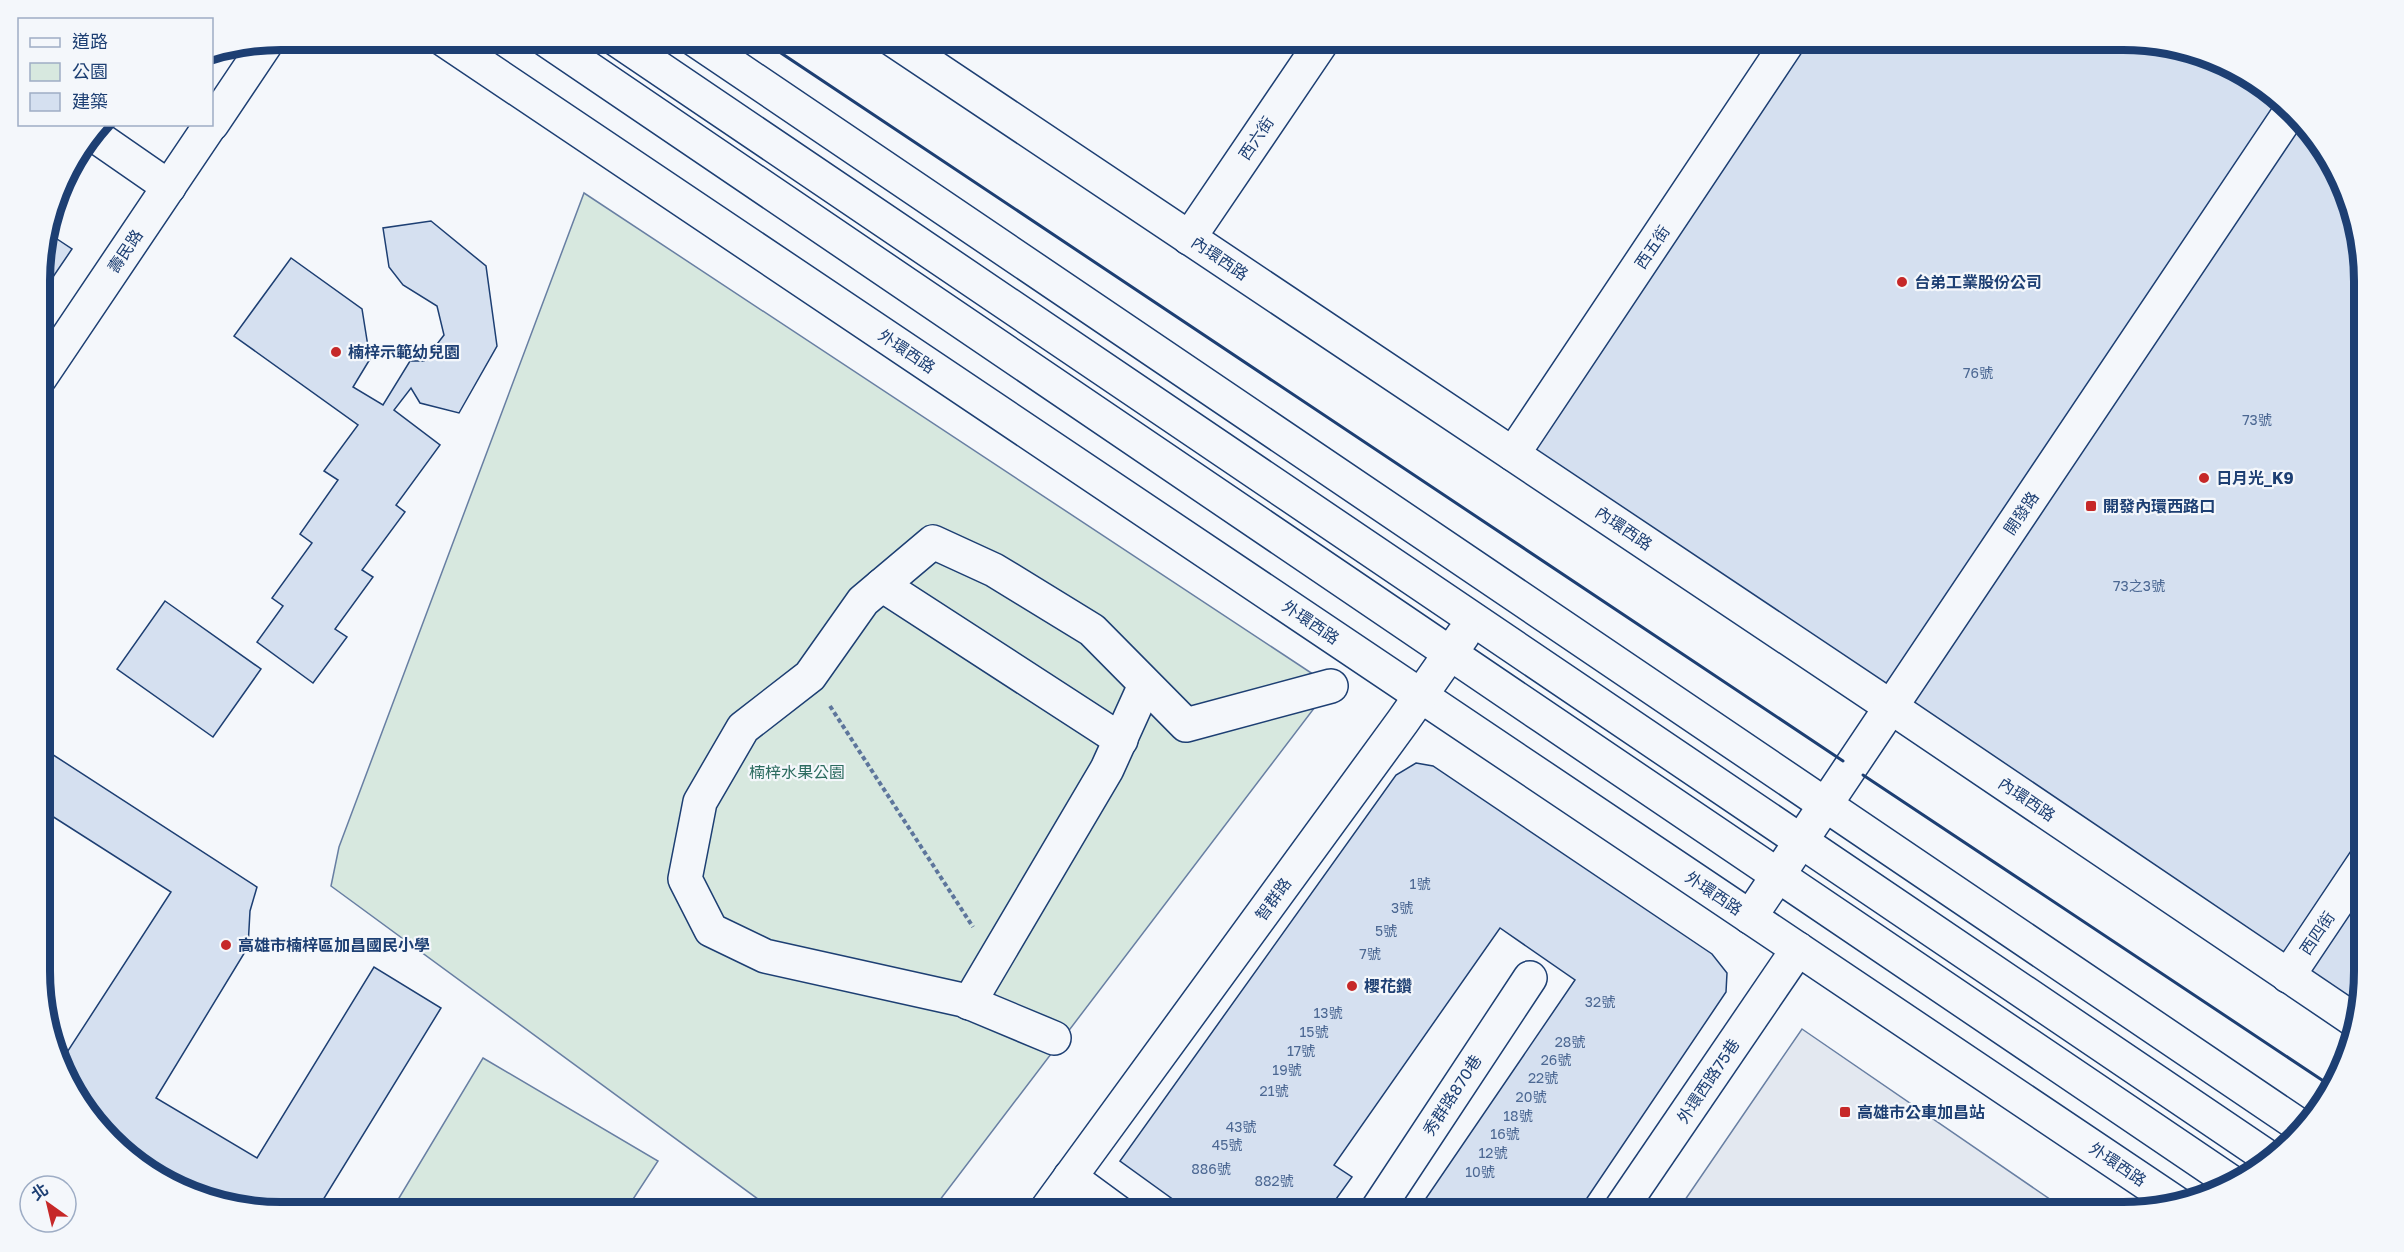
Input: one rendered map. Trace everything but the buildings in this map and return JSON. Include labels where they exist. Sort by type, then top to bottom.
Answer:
[{"type":"street","name":"壽民路","points":[[213,121],[261,50]]},
{"type":"street","name":"外環西路","points":[[459,50],[2169,1198]]},
{"type":"street","points":[[561,50],[2226,1179]]},
{"type":"street","points":[[631,50],[2264,1155]]},
{"type":"street","points":[[710,50],[2297,1124]]},
{"type":"street","name":"內環西路","points":[[908,50],[1891,707],[2350,1017]]},
{"type":"street","name":"西六街","points":[[1189,238],[1317,50]]},
{"type":"street","name":"西五街","points":[[1513,454],[1783,50]]},
{"type":"street","name":"開發路","points":[[1750,917],[2287,117]]},
{"type":"street","name":"壽民路","points":[[50,363],[210,126]]},
{"type":"street","points":[[99,138],[169,187]]},
{"type":"street","points":[[1054,1038],[969,1003],[765,956],[711,930],[685,879],[700,802],[743,728],[810,676],[863,601],[933,542],[994,570],[1092,630],[1186,725],[1331,686]]},
{"type":"street","name":"智群路","points":[[1052,1202],[1501,583]]},
{"type":"street","points":[[882,585],[1121,740]]},
{"type":"street","points":[[969,1003],[1107,769],[1145,685]]},
{"type":"street","name":"西四街","points":[[2288,976],[2354,877]]},
{"type":"street","name":"外環西路75巷","points":[[1626,1202],[1798,949]]},
{"type":"street","name":"秀群路870巷","points":[[1382,1202],[1530,978]]},
{"type":"street","points":[[1070,1177],[1104,1202]]},
{"type":"path","points":[[810,676],[994,960]]},
{"type":"green space","name":"楠梓水果公園","points":[[584,193],[1331,686],[938,1202],[762,1202],[331,886],[339,847]]},
{"type":"green space","points":[[483,1058],[658,1161],[631,1202],[397,1202]]},
{"type":"shaded area","name":"高雄市公車加昌站","points":[[1802,1029],[2054,1202],[1684,1202]]},
{"type":"wall","points":[[776,50],[1843,761]]},
{"type":"wall","points":[[1863,775],[2326,1083]]},
{"type":"place","name":"台弟工業股份公司","points":[[1902,282]]},
{"type":"place","name":"楠梓示範幼兒園","points":[[336,352]]},
{"type":"place","name":"日月光_K9","points":[[2204,478]]},
{"type":"place","name":"開發內環西路口","points":[[2091,506]]},
{"type":"place","name":"高雄市楠梓區加昌國民小學","points":[[226,945]]},
{"type":"place","name":"櫻花鑽","points":[[1352,986]]},
{"type":"place","name":"高雄市公車加昌站","points":[[1845,1112]]}]
